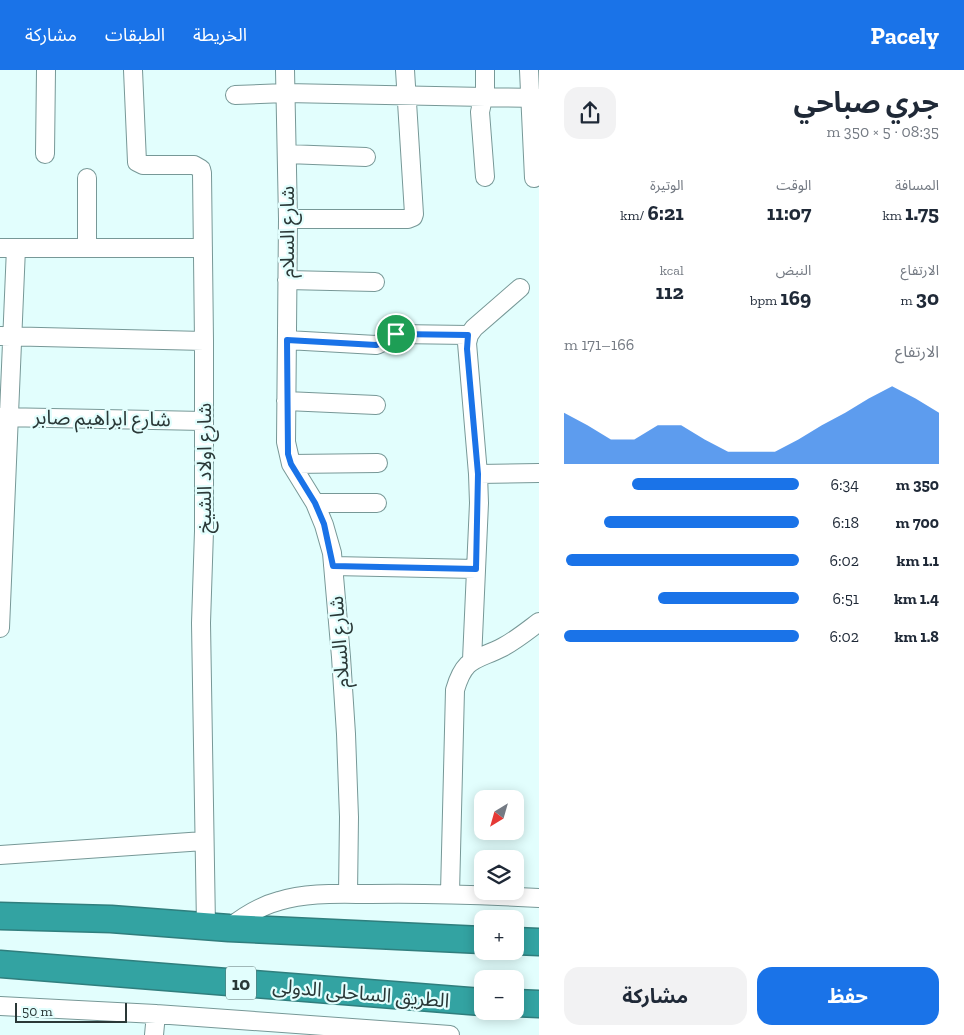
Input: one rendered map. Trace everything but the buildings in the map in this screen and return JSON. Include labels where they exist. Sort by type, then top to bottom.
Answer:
[{"type":"highway","points":[[0,916],[112,919],[217,927],[474,940]]},
{"type":"highway","points":[[524,941],[539,942]]},
{"type":"highway","name":"الطريق الساحلى الدولى","points":[[0,964],[474,1001]]},
{"type":"highway","points":[[524,1003],[539,1004]]},
{"type":"street","points":[[45,154],[46,70]]},
{"type":"street","name":"شارع اولاد الشيخ","points":[[134,70],[137,162],[143,165],[194,165],[201,169],[204,341],[204,531],[201,623],[204,841],[217,927]]},
{"type":"street","name":"شارع السلام","points":[[285,70],[288,219],[286,442],[291,464],[315,503],[324,524],[333,566],[341,657],[347,771],[349,817],[348,894]]},
{"type":"street","points":[[288,219],[408,219],[413,217],[408,96],[405,70]]},
{"type":"street","points":[[484,70],[484,97],[480,112],[485,177]]},
{"type":"street","points":[[529,70],[535,98],[534,178]]},
{"type":"street","points":[[235,95],[286,93],[535,98]]},
{"type":"street","points":[[287,154],[366,157]]},
{"type":"street","points":[[87,178],[87,248]]},
{"type":"street","points":[[0,628],[8,248],[203,248]]},
{"type":"street","points":[[287,280],[375,282]]},
{"type":"street","points":[[472,660],[478,474],[467,349],[468,335],[480,322],[520,288]]},
{"type":"street","points":[[287,340],[376,345],[382,343],[391,335],[396,334],[468,335]]},
{"type":"street","points":[[6,336],[204,341]]},
{"type":"street","points":[[286,401],[376,405]]},
{"type":"street","name":"شارع ابراهيم صابر","points":[[5,416],[204,421]]},
{"type":"street","points":[[291,464],[378,463]]},
{"type":"street","points":[[478,474],[539,473]]},
{"type":"street","points":[[315,503],[377,503]]},
{"type":"street","points":[[333,566],[476,569]]},
{"type":"street","points":[[450,893],[455,690],[458,677],[472,660],[502,648],[521,637],[539,622]]},
{"type":"street","points":[[0,855],[204,841]]},
{"type":"street","points":[[217,927],[279,900],[300,897],[348,894],[450,893],[539,898]]},
{"type":"street","points":[[0,1006],[156,1014],[270,1029],[450,1035]]},
{"type":"street","points":[[154,1035],[156,1014]]},
{"type":"route","points":[[396,334],[468,335],[467,349],[474,419],[479,503],[476,569],[333,566],[332,553],[324,524],[308,490],[291,464],[286,442],[287,340],[376,345],[387,340],[391,335],[396,334]]}]
